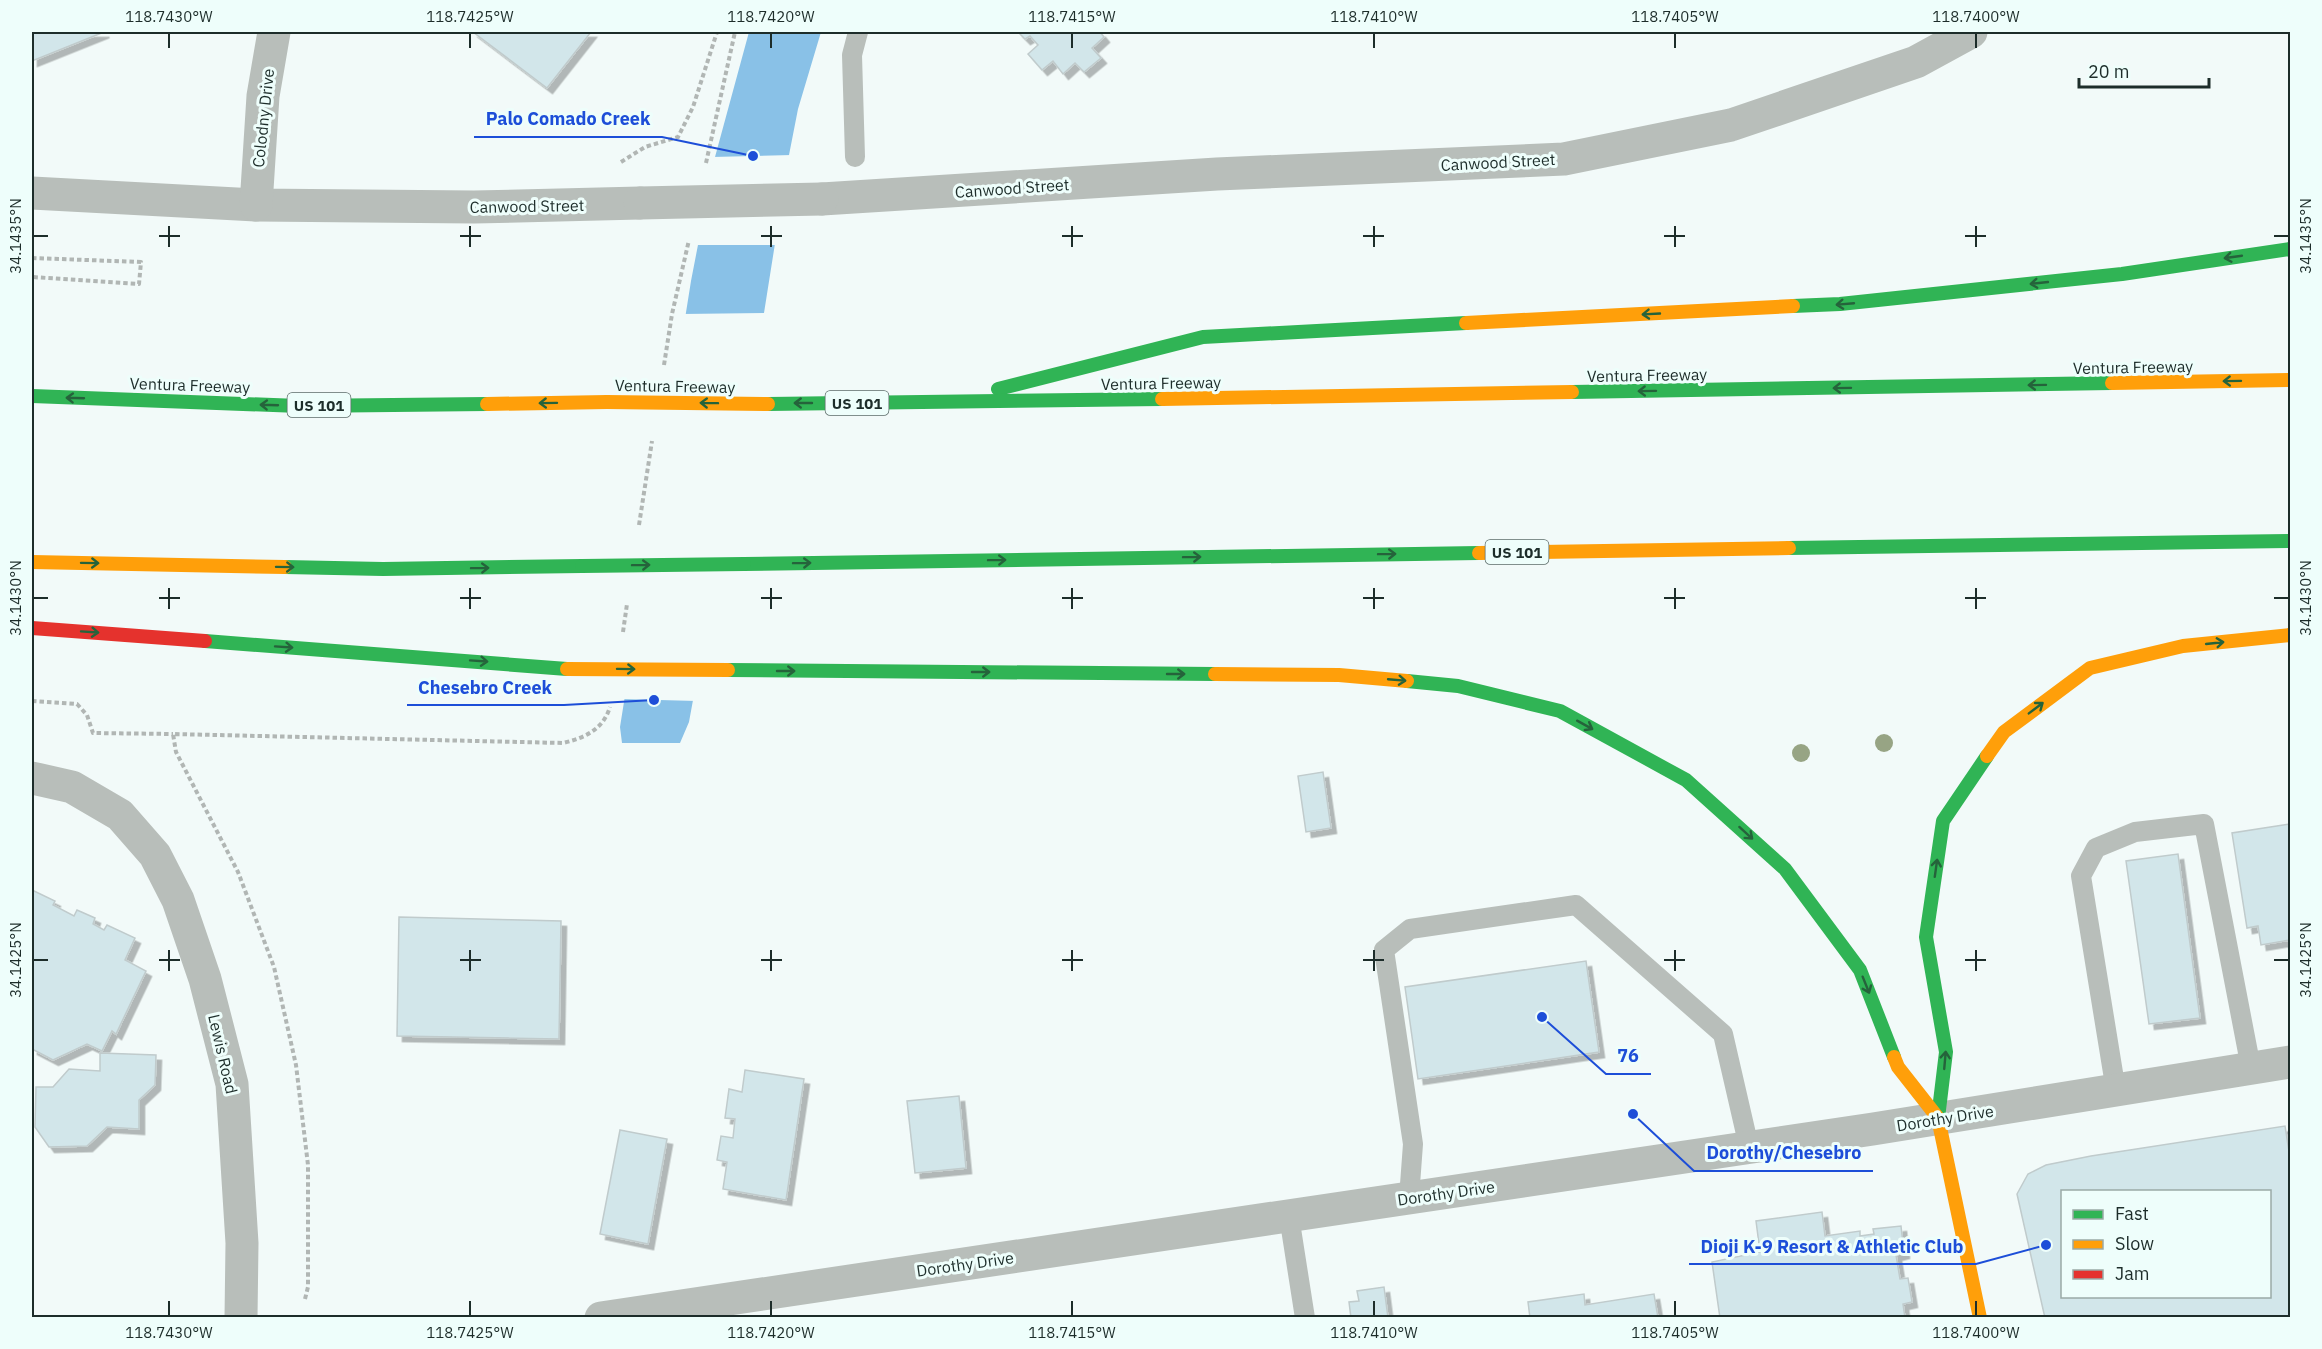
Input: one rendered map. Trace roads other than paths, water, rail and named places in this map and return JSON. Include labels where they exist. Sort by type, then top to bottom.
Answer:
[{"type":"main road","points":[[946,403],[1203,337],[1840,304],[2122,274],[2290,249]]},
{"type":"main road","name":"Ventura Freeway","points":[[32,396],[299,406],[607,402],[946,403],[2290,380]]},
{"type":"main road","name":"US 101","points":[[32,562],[383,569],[2290,541]]},
{"type":"main road","points":[[32,628],[567,669],[1339,675],[1458,686],[1560,711],[1686,780],[1785,868],[1860,970],[1898,1067],[1938,1118]]},
{"type":"main road","points":[[1980,1317],[1938,1118],[1946,1052],[1926,937],[1943,821],[2004,732],[2090,668],[2183,646],[2290,635]]},
{"type":"street","name":"Colodny Drive","points":[[256,205],[263,96],[274,32]]},
{"type":"street","name":"Canwood Street","points":[[32,193],[256,205],[474,207],[822,199],[1217,174],[1564,159],[1731,125],[1916,62],[1971,32]]},
{"type":"street","name":"Lewis Road","points":[[32,778],[72,787],[120,815],[155,855],[177,900],[205,979],[232,1084],[242,1243],[241,1317]]},
{"type":"street","name":"Dorothy Drive","points":[[601,1317],[1749,1147],[2290,1062]]},
{"type":"lane","points":[[855,157],[852,55],[858,32]]},
{"type":"lane","points":[[2116,1091],[2081,876],[2096,848],[2135,832],[2204,824],[2251,1068]]},
{"type":"lane","points":[[1409,1198],[1413,1144],[1384,950],[1410,929],[1576,905],[1724,1034],[1749,1147]]},
{"type":"lane","points":[[1289,1216],[1305,1317]]},
{"type":"water","points":[[749,32],[821,32],[798,109],[789,155],[764,313],[689,722],[680,743],[622,743],[620,727],[691,281],[715,157]]},
{"type":"place","name":"Palo Comado Creek","points":[[753,156]]},
{"type":"place","name":"Chesebro Creek","points":[[654,700]]},
{"type":"place","name":"76","points":[[1542,1017]]},
{"type":"place","name":"Dorothy/Chesebro","points":[[1633,1114]]},
{"type":"place","name":"Dioji K-9 Resort & Athletic Club","points":[[2046,1245]]}]
